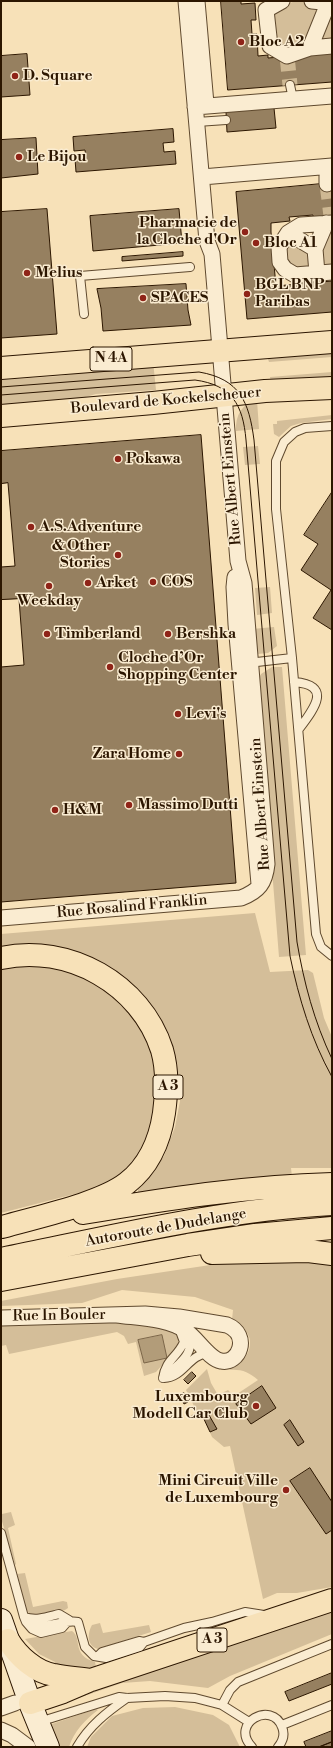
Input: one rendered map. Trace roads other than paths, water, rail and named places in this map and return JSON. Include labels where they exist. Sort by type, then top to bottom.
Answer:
[{"type":"main road","name":"N 4A","points":[[1,368],[331,342]]},
{"type":"main road","name":"Boulevard de Kockelscheuer","points":[[1,416],[265,391],[332,388]]},
{"type":"main road","name":"A 3","points":[[1,958],[22,955],[40,955],[66,959],[92,968],[115,985],[134,1001],[150,1023],[162,1050],[168,1087],[162,1126],[155,1149],[138,1173],[126,1184],[88,1202],[1,1227]]},
{"type":"main road","name":"A 3","points":[[1,1227],[162,1200],[295,1185],[332,1184]]},
{"type":"main road","name":"Autoroute de Dudelange","points":[[1,1259],[182,1223],[249,1213],[332,1204]]},
{"type":"main road","name":"Autoroute de Dudelange","points":[[1,1280],[134,1254],[255,1234],[332,1228]]},
{"type":"main road","points":[[134,1254],[308,1251],[332,1254]]},
{"type":"main road","name":"A 3","points":[[21,1709],[91,1680],[332,1600]]},
{"type":"main road","points":[[1,1620],[8,1640],[21,1709],[48,1747]]},
{"type":"main road","name":"A 3","points":[[8,1640],[16,1652],[44,1673],[54,1676],[91,1680]]},
{"type":"main road","points":[[1,1664],[21,1709],[33,1747]]},
{"type":"street","points":[[186,1],[201,114]]},
{"type":"street","points":[[197,1],[201,114]]},
{"type":"street","points":[[282,1],[266,10],[270,46],[287,56],[310,48],[332,46]]},
{"type":"street","points":[[310,48],[330,3],[312,1]]},
{"type":"street","points":[[201,114],[292,92],[332,96]]},
{"type":"street","name":"Rue Albert Einstein","points":[[201,114],[206,177],[217,241],[212,254],[238,561],[234,587],[245,664],[267,864],[266,878],[259,887]]},
{"type":"street","points":[[206,177],[328,173]]},
{"type":"street","points":[[288,233],[315,249],[325,272],[295,275],[285,269],[280,262],[279,247],[288,233],[301,225],[330,221]]},
{"type":"street","points":[[315,249],[330,221]]},
{"type":"street","name":"Rue Rosalind Franklin","points":[[1,918],[241,898],[248,896],[259,887]]},
{"type":"street","name":"Rue In Bouler","points":[[1,1318],[145,1314],[179,1317],[227,1325],[234,1328],[238,1332],[240,1338],[240,1350],[232,1358],[226,1362],[222,1362],[212,1357],[194,1337],[176,1326],[164,1322],[117,1315]]},
{"type":"street","points":[[1,1730],[12,1735],[28,1747]]},
{"type":"lane","points":[[201,114],[226,120]]},
{"type":"lane","points":[[84,314],[80,276],[190,267]]},
{"type":"lane","points":[[332,426],[305,428],[295,432],[284,442],[276,461],[276,509],[292,658],[316,934],[321,947],[332,956]]},
{"type":"lane","points":[[245,664],[292,658]]},
{"type":"lane","points":[[294,682],[314,686],[318,690],[319,695],[317,705],[298,729]]},
{"type":"lane","points":[[176,1326],[181,1332],[184,1342],[182,1348],[165,1368],[164,1378],[176,1375],[195,1356],[208,1353]]},
{"type":"lane","points":[[1,1533],[24,1617],[34,1624],[40,1625],[69,1620],[78,1622],[85,1647],[94,1656],[99,1656],[102,1652],[132,1643],[139,1641],[144,1642],[184,1628],[212,1622],[245,1612],[279,1618]]},
{"type":"lane","points":[[222,1705],[230,1690],[238,1682],[332,1644]]},
{"type":"lane","points":[[21,1709],[107,1700],[119,1697],[165,1696],[195,1698],[222,1705],[249,1722]]},
{"type":"lane","points":[[77,1747],[85,1734],[107,1712],[127,1698]]},
{"type":"lane","points":[[282,1725],[332,1705]]},
{"type":"lane","points":[[252,1747],[246,1736],[246,1726],[258,1716],[264,1714],[275,1718],[282,1725],[284,1735],[278,1747]]},
{"type":"tunnel","points":[[287,56],[290,85]]},
{"type":"tunnel","points":[[327,184],[331,216]]},
{"type":"tram line","points":[[1,387],[199,372],[213,375],[224,380],[240,394],[245,404],[249,414],[254,440],[297,942],[310,1002],[332,1059]]},
{"type":"tram line","points":[[1,395],[195,380],[208,383],[227,392],[238,407],[242,417],[246,440],[290,956],[297,988],[306,1018],[332,1077]]},
{"type":"place","name":"Bloc A2","points":[[241,42]]},
{"type":"place","name":"D. Square","points":[[15,76]]},
{"type":"place","name":"Le Bijou","points":[[19,157]]},
{"type":"place","name":"Pharmacie de la Cloche d'Or","points":[[245,232]]},
{"type":"place","name":"Bloc A1","points":[[256,243]]},
{"type":"place","name":"Melius","points":[[27,273]]},
{"type":"place","name":"BGL BNP Paribas","points":[[247,294]]},
{"type":"place","name":"SPACES","points":[[143,298]]},
{"type":"place","name":"Pokawa","points":[[118,459]]},
{"type":"place","name":"A.S.Adventure","points":[[31,527]]},
{"type":"place","name":"& Other Stories","points":[[118,555]]},
{"type":"place","name":"COS","points":[[153,582]]},
{"type":"place","name":"Arket","points":[[88,583]]},
{"type":"place","name":"Weekday","points":[[49,586]]},
{"type":"place","name":"Timberland","points":[[47,634]]},
{"type":"place","name":"Bershka","points":[[168,634]]},
{"type":"place","name":"Cloche d’Or Shopping Center","points":[[110,667]]},
{"type":"place","name":"Levi's","points":[[178,714]]},
{"type":"place","name":"Zara Home","points":[[179,754]]},
{"type":"place","name":"Massimo Dutti","points":[[129,805]]},
{"type":"place","name":"H&M","points":[[55,810]]},
{"type":"place","name":"Luxembourg Modell Car Club","points":[[256,1406]]},
{"type":"place","name":"Mini Circuit Ville de Luxembourg","points":[[286,1490]]}]
